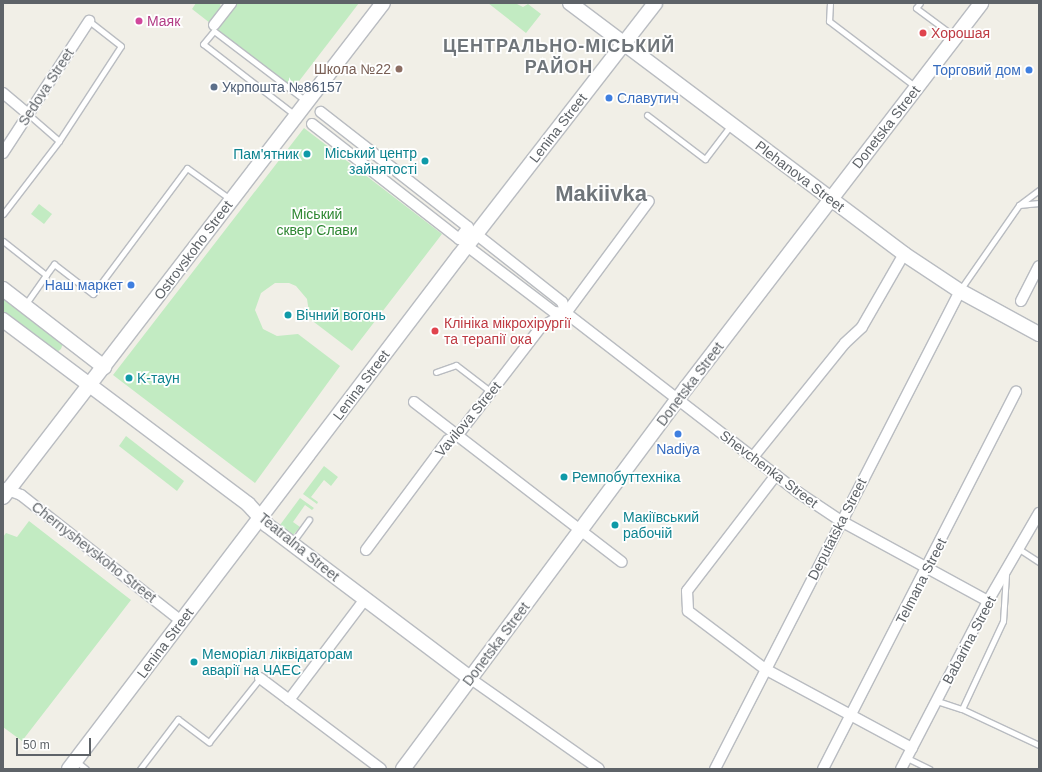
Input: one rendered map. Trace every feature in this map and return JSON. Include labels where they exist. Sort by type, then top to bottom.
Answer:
[{"type":"street","points":[[214,25],[231,3]]},
{"type":"street","name":"Ostrovskoho Street","points":[[5,492],[90,386],[295,115],[383,3]]},
{"type":"street","name":"Plehanova Street","points":[[570,3],[624,42],[904,254],[960,291],[1039,334]]},
{"type":"street","name":"Lenina Street","points":[[77,766],[182,621],[260,517],[655,3]]},
{"type":"street","name":"Donetska Street","points":[[403,769],[678,399],[981,3]]},
{"type":"street","name":"Sedova Street","points":[[3,153],[89,22]]},
{"type":"street","points":[[3,93],[28,114]]},
{"type":"street","points":[[312,124],[459,239],[468,227],[320,112]]},
{"type":"street","name":"Vavilova Street","points":[[366,550],[448,440],[457,436],[541,327],[566,313],[648,201]]},
{"type":"street","name":"Shevchenka Street","points":[[476,234],[562,302],[566,313],[776,475],[841,521],[988,601]]},
{"type":"street","name":"Shevchenka Street","points":[[467,246],[554,312],[566,313]]},
{"type":"street","points":[[753,457],[845,343],[862,327],[904,254]]},
{"type":"street","points":[[1021,301],[1038,273]]},
{"type":"street","points":[[3,289],[104,367]]},
{"type":"street","name":"Deputatska Street","points":[[715,769],[764,669],[960,291]]},
{"type":"street","name":"Teatralna Street","points":[[3,320],[248,504],[260,517],[291,543],[471,679],[599,769]]},
{"type":"street","name":"Telmana Street","points":[[823,769],[928,569],[1016,392]]},
{"type":"street","points":[[414,402],[622,562]]},
{"type":"street","points":[[776,475],[687,591],[688,611],[764,669],[912,748]]},
{"type":"street","name":"Chernyshevskoho Street","points":[[5,492],[21,495],[182,621]]},
{"type":"street","name":"Babarina Street","points":[[901,769],[988,601],[1006,574],[1039,513]]},
{"type":"street","points":[[289,700],[365,599]]},
{"type":"street","points":[[260,678],[381,769]]},
{"type":"lane","points":[[830,3],[829,21],[916,87]]},
{"type":"lane","points":[[920,3],[916,8],[955,37]]},
{"type":"lane","points":[[3,214],[58,141],[121,46],[89,22]]},
{"type":"lane","points":[[295,115],[203,44],[214,30],[306,101]]},
{"type":"lane","points":[[28,114],[58,141]]},
{"type":"lane","points":[[647,115],[705,159],[732,124]]},
{"type":"lane","points":[[24,305],[54,264],[93,294],[188,168],[231,200]]},
{"type":"lane","points":[[960,291],[1019,205],[1039,190]]},
{"type":"lane","points":[[1019,205],[1039,203]]},
{"type":"lane","points":[[3,241],[46,275]]},
{"type":"lane","points":[[436,372],[456,365],[492,392]]},
{"type":"lane","points":[[291,543],[309,520]]},
{"type":"lane","points":[[1019,549],[1039,562]]},
{"type":"lane","points":[[962,708],[1003,621],[1006,574]]},
{"type":"lane","points":[[140,769],[178,719],[209,742],[260,678]]},
{"type":"lane","points":[[937,701],[962,708],[1039,745]]},
{"type":"lane","points":[[907,758],[930,769]]},
{"type":"green space","points":[[196,3],[220,3],[221,8],[210,23],[192,9]]},
{"type":"green space","points":[[237,3],[359,3],[293,89],[216,30]]},
{"type":"green space","points":[[488,3],[515,3],[523,7],[528,4],[541,14],[526,33]]},
{"type":"green space","name":"Міський сквер Слави","points":[[304,128],[442,234],[352,351],[310,319],[307,299],[296,286],[289,283],[275,283],[261,293],[255,310],[263,329],[277,336],[298,334],[340,366],[255,483],[113,375]]},
{"type":"green space","points":[[39,204],[52,214],[44,224],[31,214]]},
{"type":"green space","points":[[3,292],[63,343],[61,349],[57,352],[3,316]]},
{"type":"green space","points":[[126,436],[184,481],[177,491],[119,446]]},
{"type":"green space","points":[[324,466],[338,477],[331,486],[324,480],[311,497],[318,502],[317,504],[303,494]]},
{"type":"green space","points":[[300,498],[314,508],[312,510],[305,505],[293,522],[300,527],[293,535],[280,525]]},
{"type":"green space","points":[[29,521],[131,600],[22,741],[3,727],[3,537],[6,533],[17,537]]},
{"type":"place","name":"Маяк","points":[[139,21]]},
{"type":"place","name":"Хорошая","points":[[923,33]]},
{"type":"place","name":"Школа №22","points":[[399,69]]},
{"type":"place","name":"Торговий дом","points":[[1029,70]]},
{"type":"place","name":"Укрпошта №86157","points":[[214,87]]},
{"type":"place","name":"Славутич","points":[[609,98]]},
{"type":"place","name":"Пам'ятник","points":[[307,154]]},
{"type":"place","name":"Міський центр зайнятості","points":[[425,161]]},
{"type":"place","name":"Наш маркет","points":[[131,285]]},
{"type":"place","name":"Вічний вогонь","points":[[288,315]]},
{"type":"place","name":"Клініка мікрохірургії та терапії ока","points":[[435,331]]},
{"type":"place","name":"K-таун","points":[[129,378]]},
{"type":"place","name":"Nadiya","points":[[678,434]]},
{"type":"place","name":"Ремпобуттехніка","points":[[564,477]]},
{"type":"place","name":"Макіївський рабочій","points":[[615,525]]},
{"type":"place","name":"Меморіал ліквідаторам аварії на ЧАЕС","points":[[194,662]]},
{"type":"district","name":"ЦЕНТРАЛЬНО-МІСЬКИЙ РАЙОН","points":[[559,57]]},
{"type":"district","name":"Makiivka","points":[[601,194]]}]
